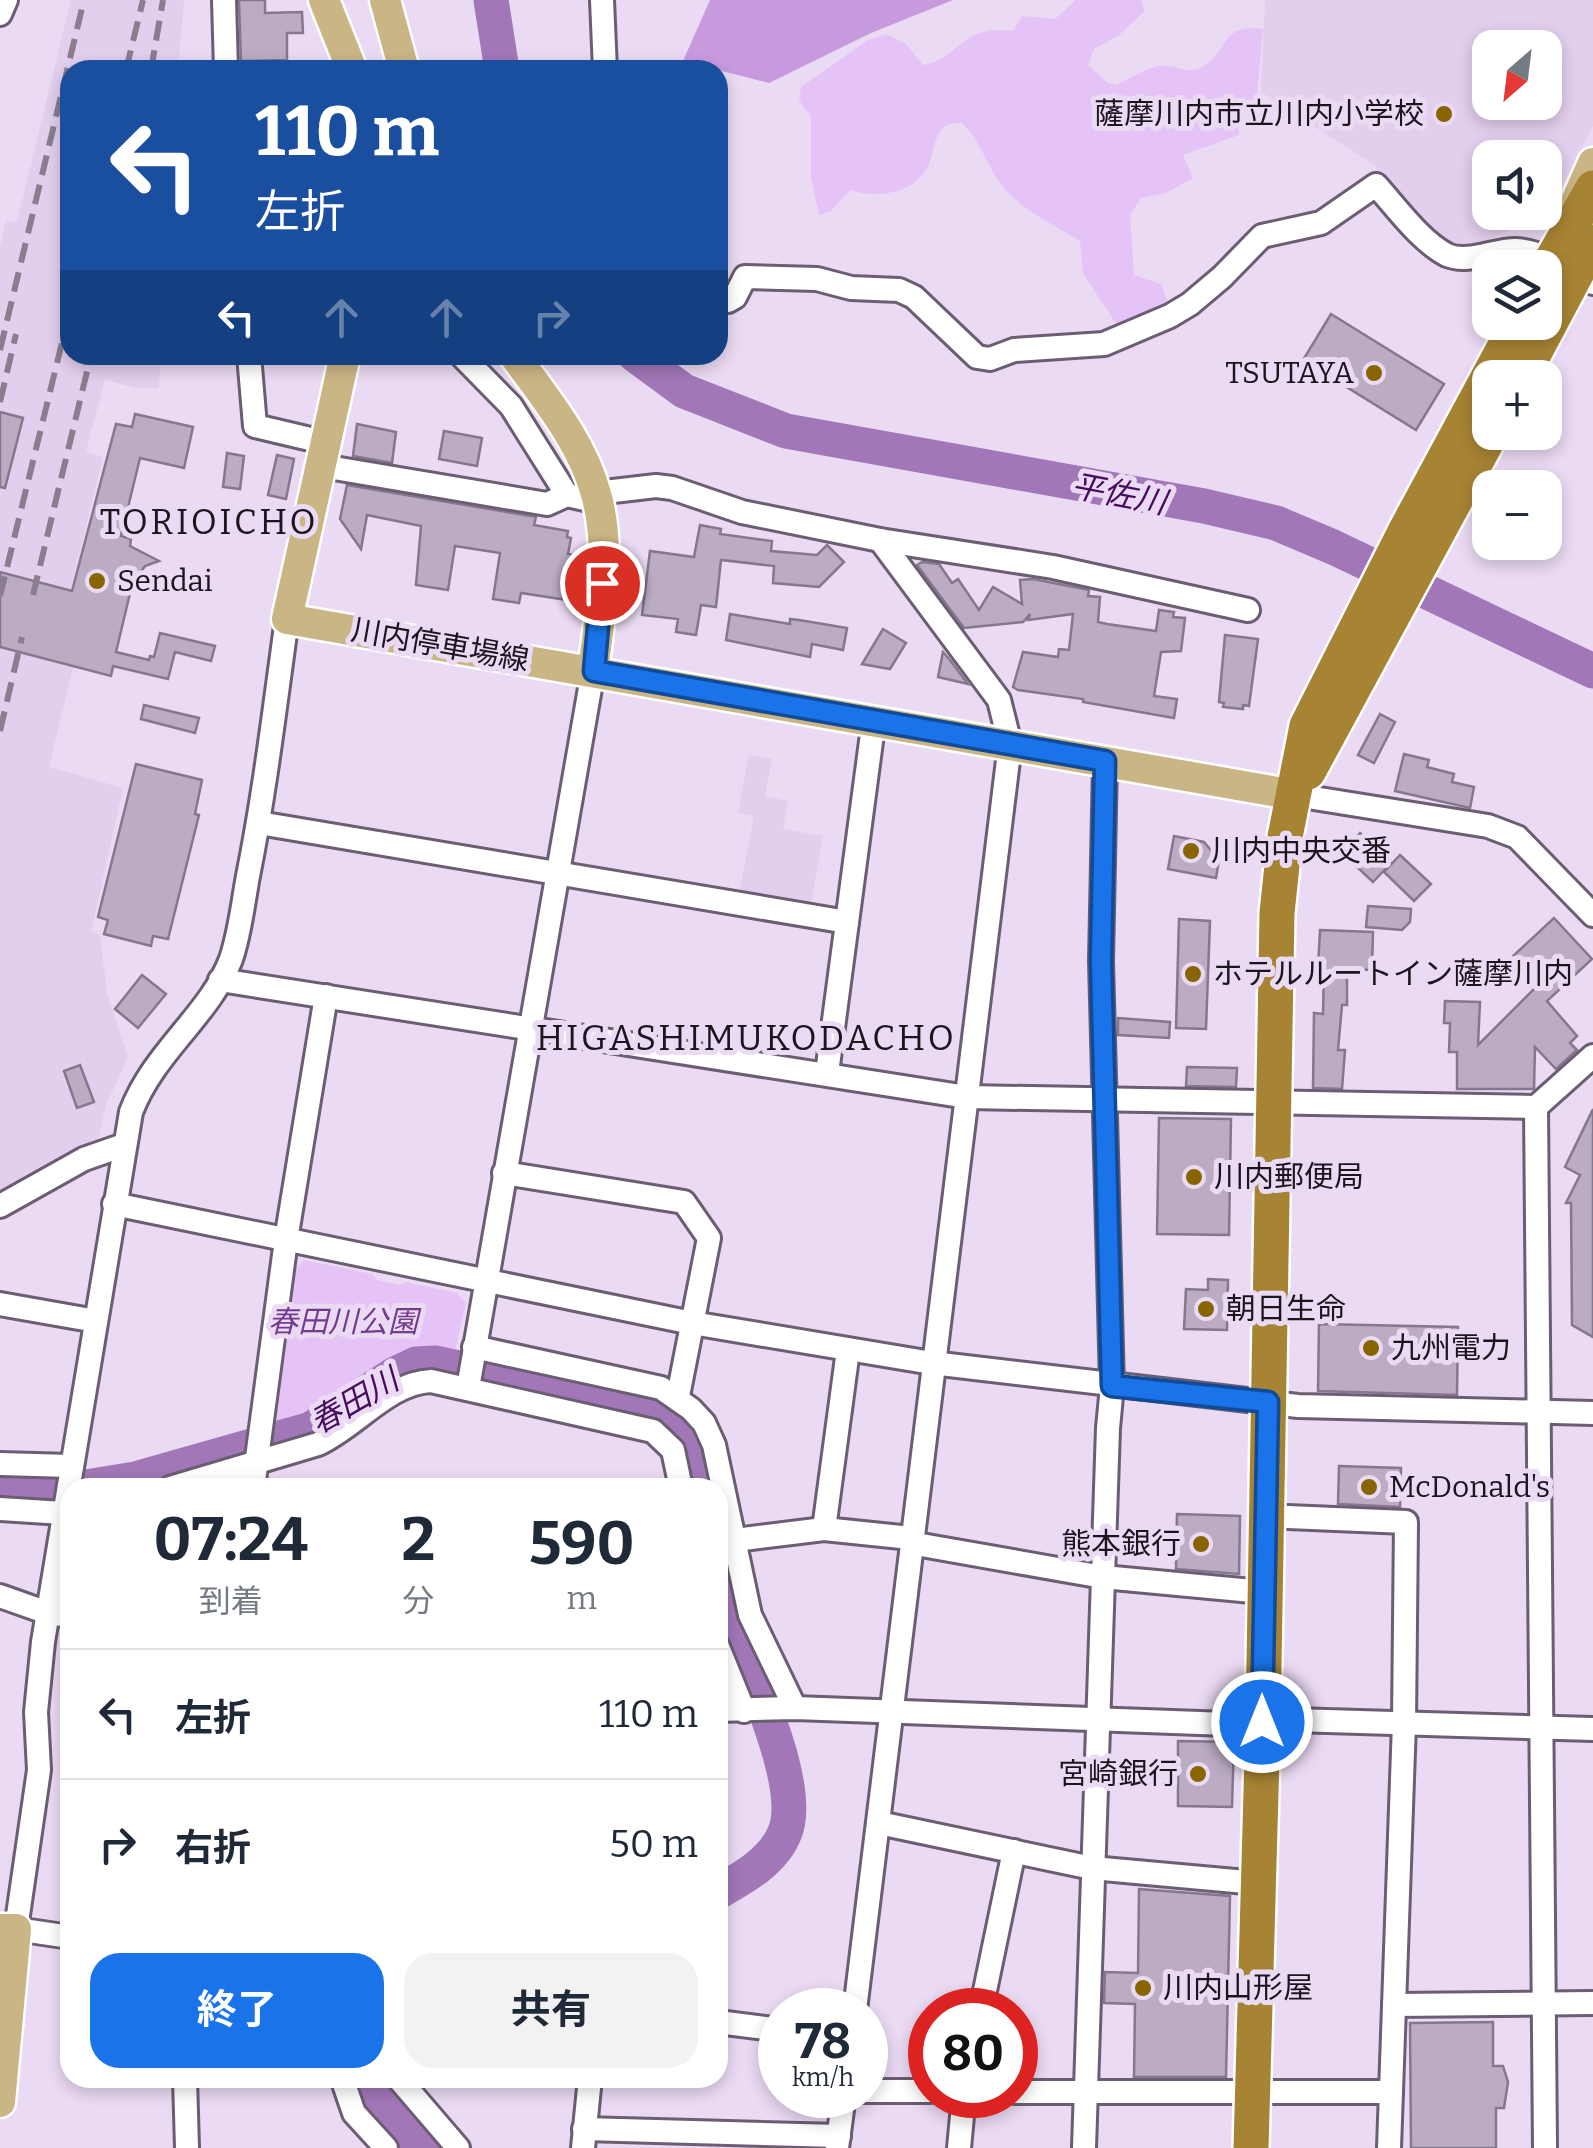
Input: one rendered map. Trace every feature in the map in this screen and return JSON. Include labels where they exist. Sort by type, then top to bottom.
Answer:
[{"type":"highway","points":[[1529,360],[1566,272],[1593,188]]},
{"type":"highway","points":[[1566,272],[1593,242]]},
{"type":"highway","points":[[1251,2148],[1277,913],[1284,847],[1307,726],[1374,626],[1424,528],[1510,340]]},
{"type":"highway","points":[[1424,528],[1479,450]]},
{"type":"main road","points":[[324,0],[348,60]]},
{"type":"main road","points":[[385,0],[401,60]]},
{"type":"main road","points":[[1566,272],[1593,163]]},
{"type":"main road","points":[[288,619],[343,365]]},
{"type":"main road","points":[[521,365],[569,433],[604,556],[594,671]]},
{"type":"main road","name":"川内停車場線","points":[[288,619],[1295,795]]},
{"type":"main road","points":[[0,2102],[8,1929]]},
{"type":"street","points":[[0,14],[6,0]]},
{"type":"street","points":[[224,0],[226,60]]},
{"type":"street","points":[[602,0],[605,60]]},
{"type":"street","points":[[728,301],[736,298],[746,277],[886,288],[914,297],[978,358],[990,359],[1014,350],[1088,347],[1170,316],[1222,277],[1262,236],[1320,223],[1376,184],[1436,248],[1451,257],[1520,250],[1566,272]]},
{"type":"street","points":[[250,365],[255,426],[324,454],[547,504],[656,486],[672,488],[742,512],[880,540],[1054,567],[1248,610]]},
{"type":"street","points":[[471,365],[511,406],[587,497]]},
{"type":"street","points":[[858,1988],[1010,744],[999,700],[880,540]]},
{"type":"street","points":[[69,1478],[124,1145],[141,1085],[220,980],[234,946],[258,823],[288,619]]},
{"type":"street","points":[[468,1385],[594,671]]},
{"type":"street","points":[[828,1073],[874,720]]},
{"type":"street","points":[[1084,2148],[1112,1386],[1101,961],[1105,761]]},
{"type":"street","points":[[1295,795],[1488,826],[1517,836],[1593,915]]},
{"type":"street","points":[[258,823],[848,922]]},
{"type":"street","points":[[220,980],[967,1096],[1536,1107],[1593,1056]]},
{"type":"street","points":[[255,1469],[286,1240],[326,996]]},
{"type":"street","points":[[1536,1107],[1545,2148]]},
{"type":"street","points":[[0,1206],[84,1159],[124,1145]]},
{"type":"street","points":[[504,1173],[684,1202],[709,1238],[678,1396]]},
{"type":"street","points":[[114,1204],[692,1323],[932,1363],[1298,1406],[1593,1413]]},
{"type":"street","points":[[0,1304],[96,1321]]},
{"type":"street","points":[[824,1529],[848,1350]]},
{"type":"street","points":[[474,1351],[661,1388],[678,1396],[704,1423],[721,1478]]},
{"type":"street","points":[[215,1478],[255,1469],[339,1434],[405,1386],[431,1381],[468,1385],[653,1430],[673,1450],[679,1478]]},
{"type":"street","points":[[0,1464],[70,1470]]},
{"type":"street","points":[[0,1510],[60,1506]]},
{"type":"street","points":[[728,1508],[756,1632],[789,1708]]},
{"type":"street","points":[[1265,1516],[1406,1522],[1404,1723],[1389,2148]]},
{"type":"street","points":[[735,1540],[824,1529],[1103,1577],[1263,1592]]},
{"type":"street","points":[[0,1596],[59,1614],[36,1712],[40,1770],[8,1929],[60,1936]]},
{"type":"street","points":[[728,1670],[746,1710]]},
{"type":"street","points":[[728,1710],[789,1708],[1226,1724],[1404,1723],[1593,1729]]},
{"type":"street","points":[[878,1823],[1092,1868],[1258,1883]]},
{"type":"street","points":[[986,1988],[1014,1851]]},
{"type":"street","points":[[1394,2006],[1593,2003]]},
{"type":"street","points":[[728,2023],[758,2027]]},
{"type":"street","points":[[185,2088],[188,2148]]},
{"type":"street","points":[[344,2088],[347,2102],[376,2146]]},
{"type":"street","points":[[407,2088],[458,2148]]},
{"type":"street","points":[[589,2088],[583,2138],[838,2142]]},
{"type":"street","points":[[1038,2092],[1391,2092]]},
{"type":"street","points":[[959,2148],[962,2118]]},
{"type":"shaded area","points":[[71,0],[184,0],[179,60],[60,60],[60,365],[160,365],[159,388],[135,388],[105,379],[86,452],[103,457],[53,661],[73,667],[49,767],[123,788],[91,932],[100,935],[107,993],[128,1057],[106,1105],[98,1140],[0,1195],[0,247],[6,221],[17,222]]},
{"type":"shaded area","points":[[710,0],[953,0],[871,33],[769,83],[728,73],[728,60],[683,60]]},
{"type":"shaded area","name":"薩摩川内市立川内小学校","points":[[1265,0],[1593,0],[1593,126],[1562,186],[1562,140],[1472,140],[1472,230],[1510,230],[1472,246],[1435,239],[1377,177],[1376,166],[1261,92]]},
{"type":"shaded area","points":[[749,755],[772,759],[765,796],[788,801],[783,829],[823,836],[810,908],[739,895],[754,816],[738,813]]},
{"type":"green space","points":[[1076,0],[1141,0],[1145,11],[1118,36],[1094,49],[1088,65],[1108,83],[1116,85],[1155,67],[1200,68],[1238,30],[1263,29],[1257,93],[1262,97],[1244,113],[1239,135],[1183,155],[1193,178],[1166,193],[1141,198],[1130,215],[1134,275],[1161,284],[1170,309],[1120,330],[1083,273],[1080,241],[1008,193],[962,123],[941,130],[927,168],[913,184],[882,194],[850,190],[831,211],[819,215],[811,178],[811,117],[799,100],[801,87],[868,40],[886,34],[906,44],[923,65],[937,61],[978,34],[1013,31],[1022,16],[1055,19]]},
{"type":"green space","name":"春田川公園","points":[[304,1260],[372,1274],[377,1280],[400,1285],[406,1282],[457,1293],[466,1303],[454,1355],[429,1352],[394,1357],[323,1407],[272,1424],[295,1270]]},
{"type":"building","points":[[239,0],[265,0],[265,13],[302,12],[303,33],[287,33],[287,60],[241,60]]},
{"type":"building","points":[[1331,314],[1444,384],[1416,430],[1303,360]]},
{"type":"building","points":[[0,412],[23,418],[5,488],[0,487]]},
{"type":"building","name":"Sendai","points":[[135,414],[193,427],[184,468],[140,458],[121,536],[131,539],[130,546],[159,561],[145,566],[132,585],[116,652],[149,660],[154,657],[160,633],[215,646],[211,661],[175,652],[168,679],[113,666],[111,676],[0,647],[0,572],[72,591],[116,424],[132,427]]},
{"type":"building","points":[[357,424],[396,432],[392,463],[353,456]]},
{"type":"building","points":[[444,431],[482,438],[477,466],[439,459]]},
{"type":"building","points":[[227,453],[244,456],[240,489],[223,487]]},
{"type":"building","points":[[277,455],[294,459],[286,499],[268,495]]},
{"type":"building","points":[[347,485],[536,517],[534,525],[568,531],[568,554],[575,555],[567,600],[521,593],[519,603],[493,599],[500,553],[455,546],[448,590],[416,585],[421,526],[367,515],[361,549],[340,519]]},
{"type":"building","points":[[700,525],[721,529],[720,534],[772,541],[771,551],[817,555],[827,545],[844,562],[819,587],[773,583],[774,566],[721,560],[716,607],[701,605],[696,635],[676,632],[678,619],[642,615],[650,551],[694,557]]},
{"type":"building","points":[[939,564],[952,583],[958,579],[979,610],[993,587],[1022,604],[1020,580],[1033,579],[1089,590],[1088,596],[1100,597],[1098,622],[1156,631],[1159,610],[1185,618],[1181,651],[1161,652],[1154,696],[1177,699],[1174,718],[1013,687],[1023,652],[1058,657],[1059,649],[1069,650],[1073,614],[1028,620],[1030,614],[1023,622],[964,628],[917,565]]},
{"type":"building","points":[[730,614],[847,628],[843,650],[812,644],[810,657],[726,640]]},
{"type":"building","points":[[883,629],[906,643],[890,669],[862,664]]},
{"type":"building","points":[[1225,635],[1258,639],[1249,706],[1243,705],[1243,709],[1223,707],[1224,703],[1219,702]]},
{"type":"building","points":[[943,652],[950,660],[968,684],[938,677]]},
{"type":"building","points":[[144,705],[199,718],[195,733],[141,719]]},
{"type":"building","points":[[1380,714],[1395,722],[1374,763],[1358,755]]},
{"type":"building","points":[[1404,754],[1429,760],[1427,767],[1454,774],[1452,782],[1474,787],[1470,808],[1395,791]]},
{"type":"building","points":[[136,764],[202,780],[195,814],[199,815],[168,939],[153,936],[151,946],[104,934],[108,920],[98,917]]},
{"type":"building","points":[[1360,833],[1391,863],[1373,882],[1342,853]]},
{"type":"building","name":"川内中央交番","points":[[1174,836],[1204,842],[1219,860],[1216,878],[1168,869]]},
{"type":"building","points":[[1400,855],[1431,884],[1414,901],[1384,872]]},
{"type":"building","points":[[1368,906],[1411,909],[1410,922],[1402,930],[1366,927]]},
{"type":"building","points":[[1554,918],[1592,959],[1547,1001],[1577,1036],[1570,1043],[1577,1050],[1556,1069],[1535,1047],[1534,1089],[1457,1089],[1457,1052],[1449,1052],[1450,1023],[1444,1023],[1445,1001],[1480,1002],[1478,1045],[1538,985],[1512,957]]},
{"type":"building","name":"ホテルルートイン薩摩川内","points":[[1179,919],[1210,921],[1206,1029],[1176,1028]]},
{"type":"building","points":[[1320,930],[1373,932],[1372,970],[1347,969],[1347,1005],[1342,1005],[1338,1050],[1345,1050],[1342,1089],[1313,1088],[1314,1013],[1323,1014],[1324,968],[1318,968]]},
{"type":"building","points":[[142,975],[166,994],[138,1028],[115,1009]]},
{"type":"building","points":[[1118,1018],[1170,1022],[1169,1038],[1118,1035]]},
{"type":"building","points":[[80,1065],[94,1102],[77,1108],[64,1071]]},
{"type":"building","points":[[1187,1067],[1237,1068],[1236,1087],[1186,1086]]},
{"type":"building","points":[[1593,1109],[1593,1337],[1572,1325],[1571,1203],[1566,1203],[1580,1175],[1565,1167]]},
{"type":"building","name":"川内郵便局","points":[[1159,1118],[1231,1119],[1229,1235],[1157,1234]]},
{"type":"building","name":"朝日生命","points":[[1208,1279],[1228,1280],[1227,1330],[1184,1329],[1186,1289],[1208,1290]]},
{"type":"building","points":[[1319,1324],[1458,1327],[1457,1395],[1318,1391]]},
{"type":"building","name":"McDonald's","points":[[1339,1466],[1401,1468],[1400,1507],[1338,1504]]},
{"type":"building","name":"熊本銀行","points":[[1177,1514],[1240,1516],[1239,1574],[1176,1569]]},
{"type":"building","name":"宮崎銀行","points":[[1178,1741],[1234,1742],[1232,1807],[1178,1806]]},
{"type":"building","name":"川内山形屋","points":[[1139,1889],[1230,1896],[1226,2077],[1134,2077],[1135,2004],[1104,2003],[1105,1972],[1138,1973]]},
{"type":"building","points":[[1493,2022],[1493,2066],[1503,2066],[1508,2082],[1504,2108],[1496,2108],[1496,2148],[1411,2148],[1410,2023]]},
{"type":"waterway","name":"平佐川","points":[[491,0],[500,60]]},
{"type":"waterway","name":"平佐川","points":[[649,365],[684,391],[786,431],[1204,506],[1276,523],[1593,671]]},
{"type":"waterway","name":"春田川","points":[[139,1478],[311,1429],[395,1374],[416,1364],[436,1363],[656,1410],[689,1437],[697,1478]]},
{"type":"waterway","name":"春田川","points":[[0,1485],[60,1490]]},
{"type":"waterway","name":"春田川","points":[[728,1611],[777,1743],[789,1808],[785,1832],[773,1852],[757,1868],[728,1886]]},
{"type":"waterway","name":"春田川","points":[[372,2088],[373,2096],[424,2148]]},
{"type":"railway","points":[[70,60],[84,0]]},
{"type":"railway","points":[[128,60],[143,0]]},
{"type":"railway","points":[[153,60],[163,0]]},
{"type":"railway","points":[[0,350],[60,100]]},
{"type":"railway","points":[[0,402],[16,334]]},
{"type":"railway","points":[[0,596],[60,351]]},
{"type":"railway","points":[[33,595],[89,365]]},
{"type":"railway","points":[[0,731],[22,637]]},
{"type":"place","name":"薩摩川内市立川内小学校","points":[[1444,114]]},
{"type":"place","name":"TSUTAYA","points":[[1374,373]]},
{"type":"place","name":"Sendai","points":[[97,581]]},
{"type":"place","name":"川内中央交番","points":[[1191,851]]},
{"type":"place","name":"ホテルルートイン薩摩川内","points":[[1193,974]]},
{"type":"place","name":"川内郵便局","points":[[1194,1177]]},
{"type":"place","name":"朝日生命","points":[[1206,1309]]},
{"type":"place","name":"九州電力","points":[[1371,1348]]},
{"type":"place","name":"McDonald's","points":[[1369,1487]]},
{"type":"place","name":"熊本銀行","points":[[1201,1544]]},
{"type":"place","name":"宮崎銀行","points":[[1198,1774]]},
{"type":"place","name":"川内山形屋","points":[[1143,1988]]},
{"type":"district","name":"TORIOICHO","points":[[209,522]]},
{"type":"district","name":"HIGASHIMUKODACHO","points":[[746,1038]]},
{"type":"route","points":[[602,583],[594,671],[1105,761],[1101,961],[1112,1386],[1268,1402],[1262,1722]]}]
